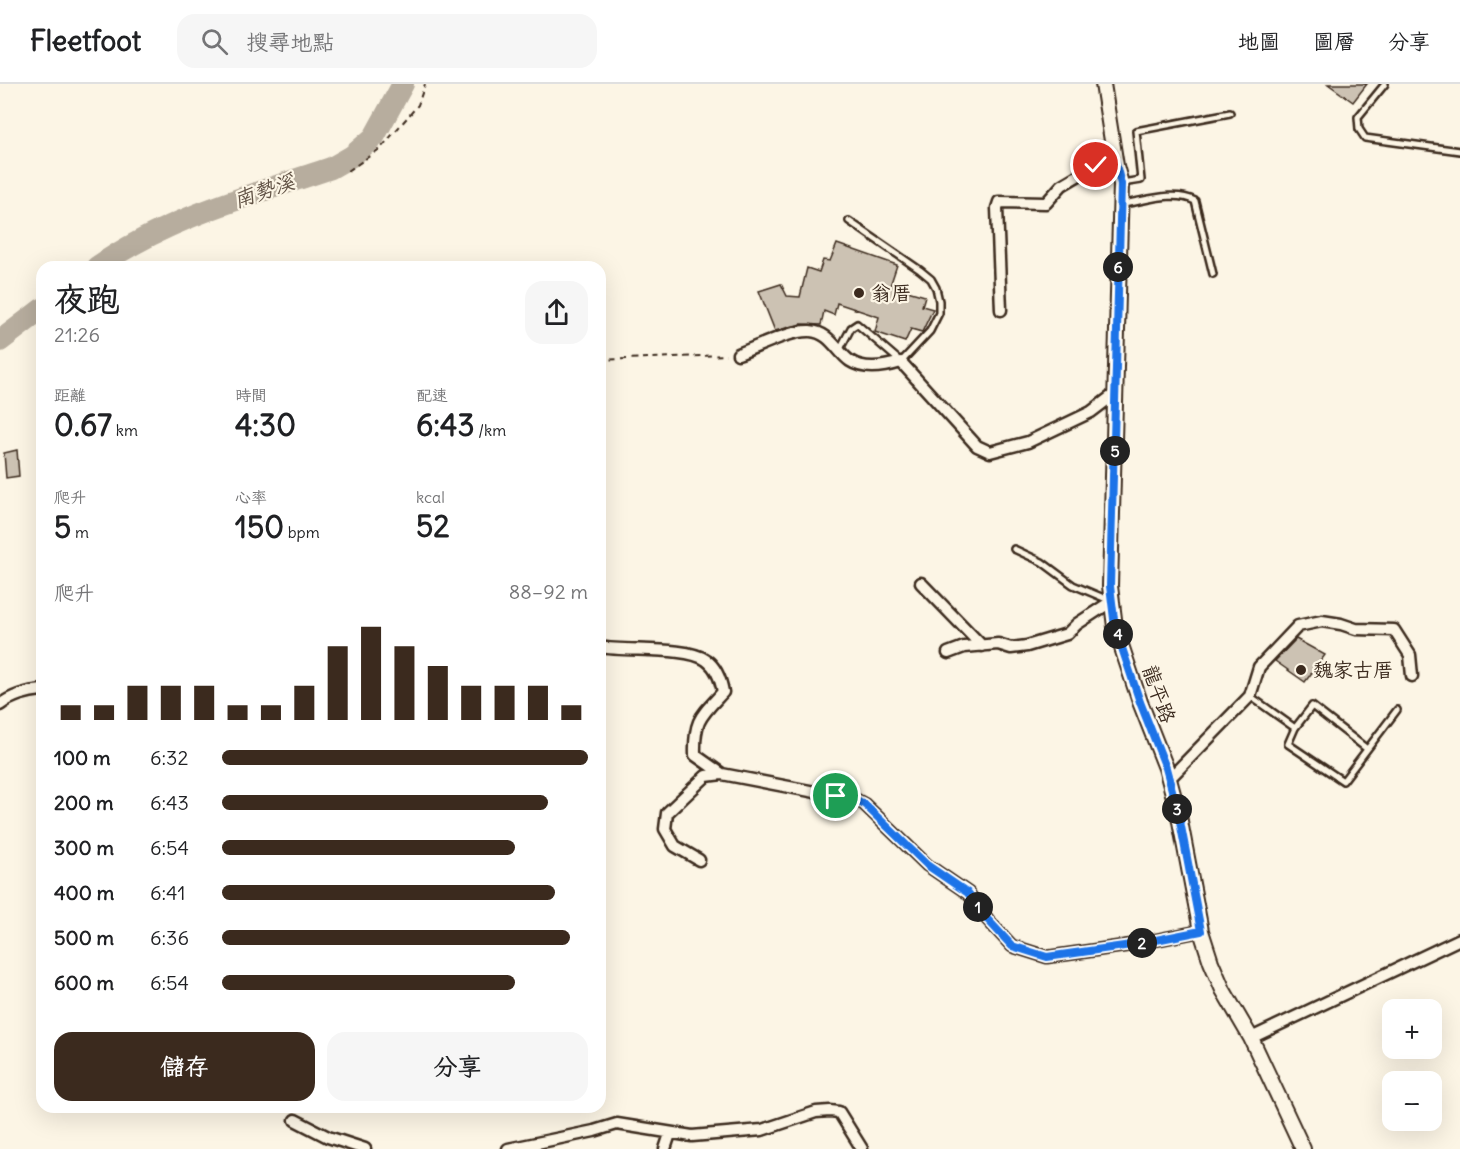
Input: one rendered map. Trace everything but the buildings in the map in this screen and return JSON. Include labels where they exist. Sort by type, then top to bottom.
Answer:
[{"type":"street","name":"龍平路","points":[[1103,84],[1115,161],[1121,184],[1110,576],[1115,627],[1169,779],[1179,816],[1201,931],[1211,962],[1223,990],[1251,1038],[1303,1149]]},
{"type":"street","points":[[1001,310],[997,208],[999,202],[1046,203],[1062,185],[1096,165],[1115,161]]},
{"type":"street","points":[[738,354],[801,331],[813,331],[826,337],[850,361],[864,367],[886,367],[901,362],[977,446],[990,452],[1028,442],[1091,412],[1116,393]]},
{"type":"street","points":[[921,583],[982,646]]},
{"type":"street","points":[[948,653],[964,647],[998,644],[1011,648],[1027,646],[1067,634],[1077,624],[1112,601]]},
{"type":"street","points":[[1169,779],[1251,696],[1259,667],[1298,626],[1322,621],[1356,629],[1394,630],[1410,655],[1412,676]]},
{"type":"street","points":[[606,648],[619,651],[689,653],[706,660],[720,679],[723,692],[702,714],[694,732],[694,755],[722,774]]},
{"type":"street","points":[[0,705],[6,700],[36,690]]},
{"type":"street","points":[[699,860],[675,846],[665,829],[667,813],[706,776],[722,774],[836,796],[849,796],[864,804],[927,865],[968,893],[988,920],[1012,946],[1047,957],[1131,945],[1201,931]]},
{"type":"street","points":[[1251,1038],[1460,939]]},
{"type":"street","points":[[508,1149],[617,1124],[692,1136],[762,1130],[816,1112],[830,1111],[839,1112],[862,1149]]},
{"type":"street","points":[[294,1120],[328,1137],[365,1149]]},
{"type":"street","points":[[665,1149],[670,1134]]},
{"type":"lane","points":[[1385,84],[1358,117],[1359,129],[1365,138],[1460,151]]},
{"type":"lane","points":[[1121,184],[1141,180],[1136,131],[1230,113]]},
{"type":"lane","points":[[1121,204],[1175,196],[1188,197],[1195,201],[1213,274]]},
{"type":"lane","points":[[840,349],[851,328],[857,324],[901,362],[930,331],[939,313],[936,288],[931,279],[849,221]]},
{"type":"lane","points":[[1014,549],[1042,562],[1073,585],[1112,601]]},
{"type":"lane","points":[[1251,696],[1295,728]]},
{"type":"lane","points":[[1367,749],[1312,706],[1295,728],[1288,744],[1343,781],[1397,710]]},
{"type":"path","points":[[348,171],[381,148],[418,105],[424,84]]},
{"type":"path","points":[[606,360],[738,354]]},
{"type":"waterway","name":"南勢溪","points":[[107,261],[181,221],[240,198],[331,168],[352,156],[374,137],[403,84]]},
{"type":"waterway","name":"南勢溪","points":[[0,341],[36,314]]},
{"type":"place","name":"翁厝","points":[[859,293]]},
{"type":"place","name":"魏家古厝","points":[[1301,670]]},
{"type":"route","points":[[836,796],[849,796],[864,804],[927,865],[968,893],[988,920],[1012,946],[1047,957],[1131,945],[1201,931],[1179,816],[1166,768],[1140,702],[1115,627],[1110,586],[1121,184],[1115,161],[1096,165]]}]
